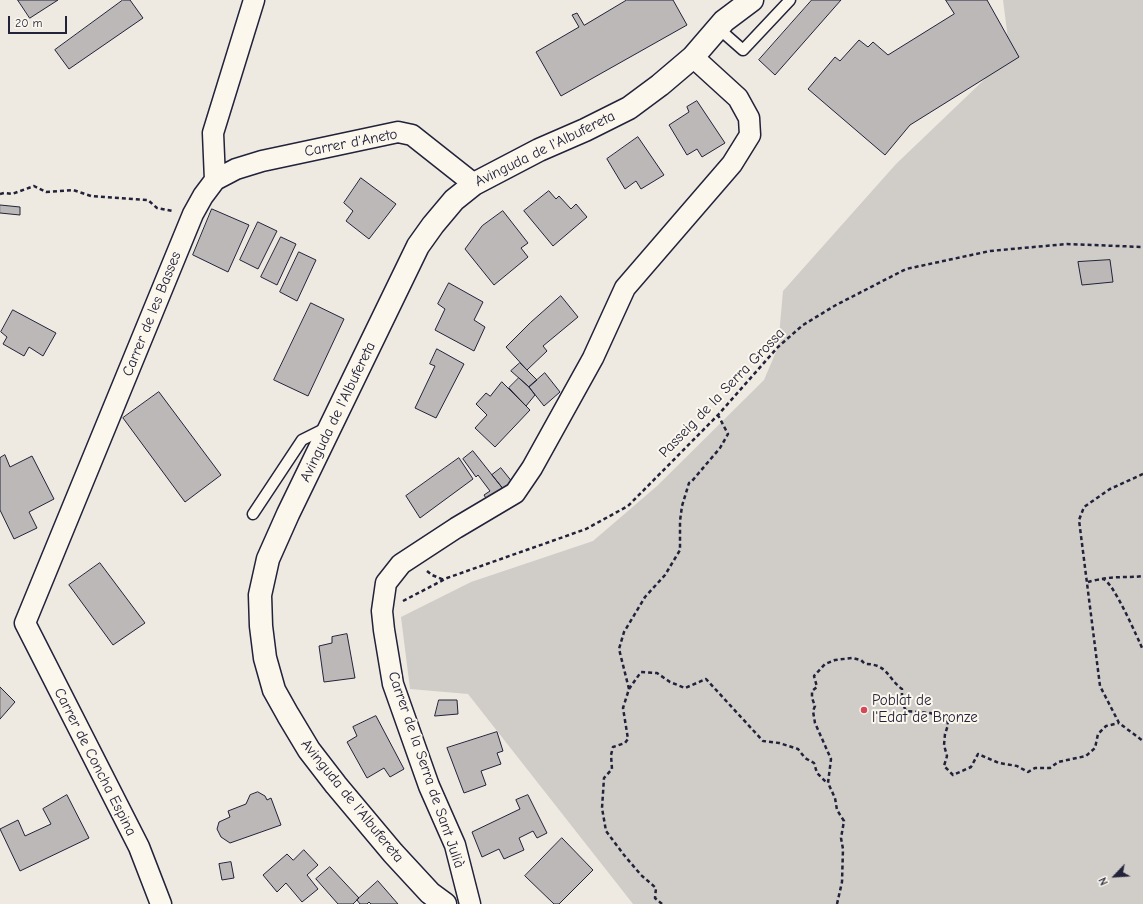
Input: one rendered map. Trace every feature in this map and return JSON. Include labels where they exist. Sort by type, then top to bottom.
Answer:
[{"type":"main road","name":"Avinguda de l'Albufereta","points":[[721,25],[734,0]]},
{"type":"main road","name":"Avinguda de l'Albufereta","points":[[445,904],[430,893],[393,853],[336,785],[309,750],[274,690],[265,658],[261,626],[260,595],[268,559],[288,514],[418,246],[454,200],[474,184],[539,150],[585,130],[629,108],[660,85],[692,57],[721,25],[752,0]]},
{"type":"street","points":[[215,180],[213,132],[254,0]]},
{"type":"street","name":"Carrer de la Serra de Sant Julià","points":[[470,904],[455,846],[429,786],[393,684],[382,611],[386,583],[402,564],[456,528],[515,493],[532,468],[593,358],[625,288],[732,164],[750,135],[749,118],[738,98],[692,57]]},
{"type":"street","name":"Carrer d'Aneto","points":[[215,180],[236,169],[262,161],[398,132],[412,135],[474,184]]},
{"type":"street","name":"Carrer de les Basses","points":[[25,623],[193,214],[202,196],[215,180]]},
{"type":"street","name":"Carrer de Concha Espina","points":[[25,623],[138,847],[160,904]]},
{"type":"lane","points":[[721,25],[743,50],[790,0]]},
{"type":"lane","points":[[253,514],[302,440],[331,426]]},
{"type":"path","points":[[0,194],[12,194],[34,186],[46,192],[73,190],[91,196],[148,200],[157,208],[193,214]]},
{"type":"path","name":"Passeig de la Serra Grossa","points":[[382,611],[447,578],[586,529],[628,506],[718,415],[778,347],[803,325],[836,305],[906,269],[990,251],[1066,244],[1143,247]]},
{"type":"path","points":[[629,689],[619,649],[624,632],[646,597],[665,575],[680,550],[680,521],[682,506],[689,483],[692,482],[711,460],[728,434],[718,415]]},
{"type":"path","points":[[1143,474],[1110,489],[1084,507],[1079,520],[1100,686],[1119,723],[1143,741]]},
{"type":"path","points":[[1088,582],[1117,576],[1133,578],[1143,576]]},
{"type":"path","points":[[1102,579],[1106,581],[1115,593],[1143,650]]},
{"type":"path","points":[[828,783],[831,759],[815,723],[813,711],[815,706],[812,698],[812,691],[817,687],[814,676],[825,664],[835,660],[852,658],[861,660],[865,664],[873,664],[881,668],[888,672],[892,681],[902,689],[902,702],[906,711],[930,713],[947,718],[948,725],[944,745],[948,756],[944,766],[953,775],[971,767],[978,754],[999,763],[1017,766],[1028,772],[1035,768],[1050,768],[1058,762],[1086,756],[1095,748],[1098,734],[1106,726],[1119,723]]},
{"type":"path","points":[[662,904],[656,898],[656,888],[641,875],[606,831],[602,808],[604,778],[612,769],[611,755],[614,747],[625,743],[628,739],[623,708],[629,689],[641,672],[657,672],[670,682],[685,688],[706,679],[763,741],[779,743],[798,749],[805,758],[814,763],[818,773],[828,783],[835,798],[837,810],[844,821],[841,838],[843,849],[842,882],[837,904]]},
{"type":"shaded area","points":[[1003,0],[1143,0],[1143,904],[633,904],[468,694],[410,689],[401,617],[471,582],[593,541],[657,486],[764,380],[778,347],[783,291],[896,164],[1010,55]]},
{"type":"building","points":[[18,0],[58,0],[30,18]]},
{"type":"building","points":[[123,0],[130,0],[143,18],[69,69],[55,50]]},
{"type":"building","points":[[627,0],[673,0],[687,25],[561,96],[536,52],[579,27],[572,15],[577,13],[584,25]]},
{"type":"building","points":[[812,0],[841,0],[775,75],[759,60]]},
{"type":"building","points":[[946,0],[987,0],[1019,57],[910,125],[885,155],[808,89],[835,57],[840,61],[859,40],[868,47],[873,42],[888,55],[954,14]]},
{"type":"building","points":[[697,101],[725,143],[702,157],[697,149],[687,155],[669,125],[689,112],[687,107]]},
{"type":"building","points":[[638,137],[664,175],[641,189],[636,181],[625,189],[607,159]]},
{"type":"building","points":[[361,178],[396,204],[369,239],[346,221],[353,211],[344,203]]},
{"type":"building","points":[[549,191],[556,199],[559,196],[571,209],[576,204],[587,217],[553,246],[524,211]]},
{"type":"building","points":[[0,205],[20,207],[20,215],[0,213]]},
{"type":"building","points":[[212,209],[249,225],[228,272],[193,255]]},
{"type":"building","points":[[503,211],[528,243],[521,248],[528,257],[494,285],[465,249],[482,226]]},
{"type":"building","points":[[258,222],[277,231],[258,269],[240,260]]},
{"type":"building","points":[[281,237],[296,244],[277,285],[261,277]]},
{"type":"building","points":[[299,252],[316,260],[297,301],[280,292]]},
{"type":"building","points":[[1110,260],[1113,282],[1082,285],[1078,262]]},
{"type":"building","points":[[449,283],[483,302],[474,320],[485,327],[474,351],[435,330],[445,309],[438,304]]},
{"type":"building","points":[[561,296],[578,317],[543,346],[547,351],[527,370],[506,347],[530,323]]},
{"type":"building","points":[[311,303],[344,319],[308,396],[274,380]]},
{"type":"building","points":[[13,310],[56,333],[43,356],[29,347],[24,356],[3,344],[7,337],[1,332]]},
{"type":"building","points":[[437,349],[464,364],[436,418],[415,408],[435,366],[430,364]]},
{"type":"building","points":[[520,363],[537,380],[529,387],[511,371]]},
{"type":"building","points":[[545,373],[560,392],[544,406],[529,387]]},
{"type":"building","points":[[519,378],[535,395],[526,406],[509,388]]},
{"type":"building","points":[[502,382],[530,410],[495,447],[475,428],[487,415],[476,404],[486,393],[490,396]]},
{"type":"building","points":[[159,392],[221,475],[185,502],[123,418]]},
{"type":"building","points":[[473,451],[504,490],[487,500],[484,495],[490,491],[478,475],[476,477],[463,459]]},
{"type":"building","points":[[5,455],[10,467],[32,456],[54,499],[29,512],[37,528],[14,539],[0,510],[0,458]]},
{"type":"building","points":[[459,458],[473,479],[420,518],[406,496]]},
{"type":"building","points":[[501,468],[513,483],[504,490],[492,475]]},
{"type":"building","points":[[100,563],[145,623],[113,645],[69,585]]},
{"type":"building","points":[[347,634],[355,678],[324,682],[319,646],[332,643],[332,637]]},
{"type":"building","points":[[0,687],[15,702],[0,719]]},
{"type":"building","points":[[439,700],[457,700],[458,714],[435,716]]},
{"type":"building","points":[[376,716],[404,769],[390,777],[384,768],[367,778],[347,742],[357,736],[353,727]]},
{"type":"building","points":[[497,732],[503,751],[497,753],[501,764],[481,771],[486,785],[464,793],[447,748]]},
{"type":"building","points":[[258,792],[265,796],[267,800],[271,798],[281,825],[230,843],[221,837],[217,829],[219,822],[230,817],[228,811],[246,804],[250,795]]},
{"type":"building","points":[[67,795],[89,838],[20,871],[0,829],[18,820],[25,836],[51,824],[43,809]]},
{"type":"building","points":[[528,795],[547,833],[537,838],[533,831],[519,838],[524,850],[504,859],[499,849],[482,857],[472,832],[520,809],[516,800]]},
{"type":"building","points":[[562,838],[593,870],[559,904],[554,904],[525,876]]},
{"type":"building","points":[[304,850],[318,865],[307,875],[318,889],[302,902],[286,883],[277,892],[263,875],[287,854],[293,860]]},
{"type":"building","points":[[231,862],[234,878],[222,880],[219,864]]},
{"type":"building","points":[[330,867],[359,898],[353,904],[338,904],[316,879]]},
{"type":"building","points":[[378,881],[398,904],[371,904],[369,902],[367,904],[360,904],[357,900]]},
{"type":"place","name":"Poblat de l'Edat de Bronze","points":[[864,710]]}]
